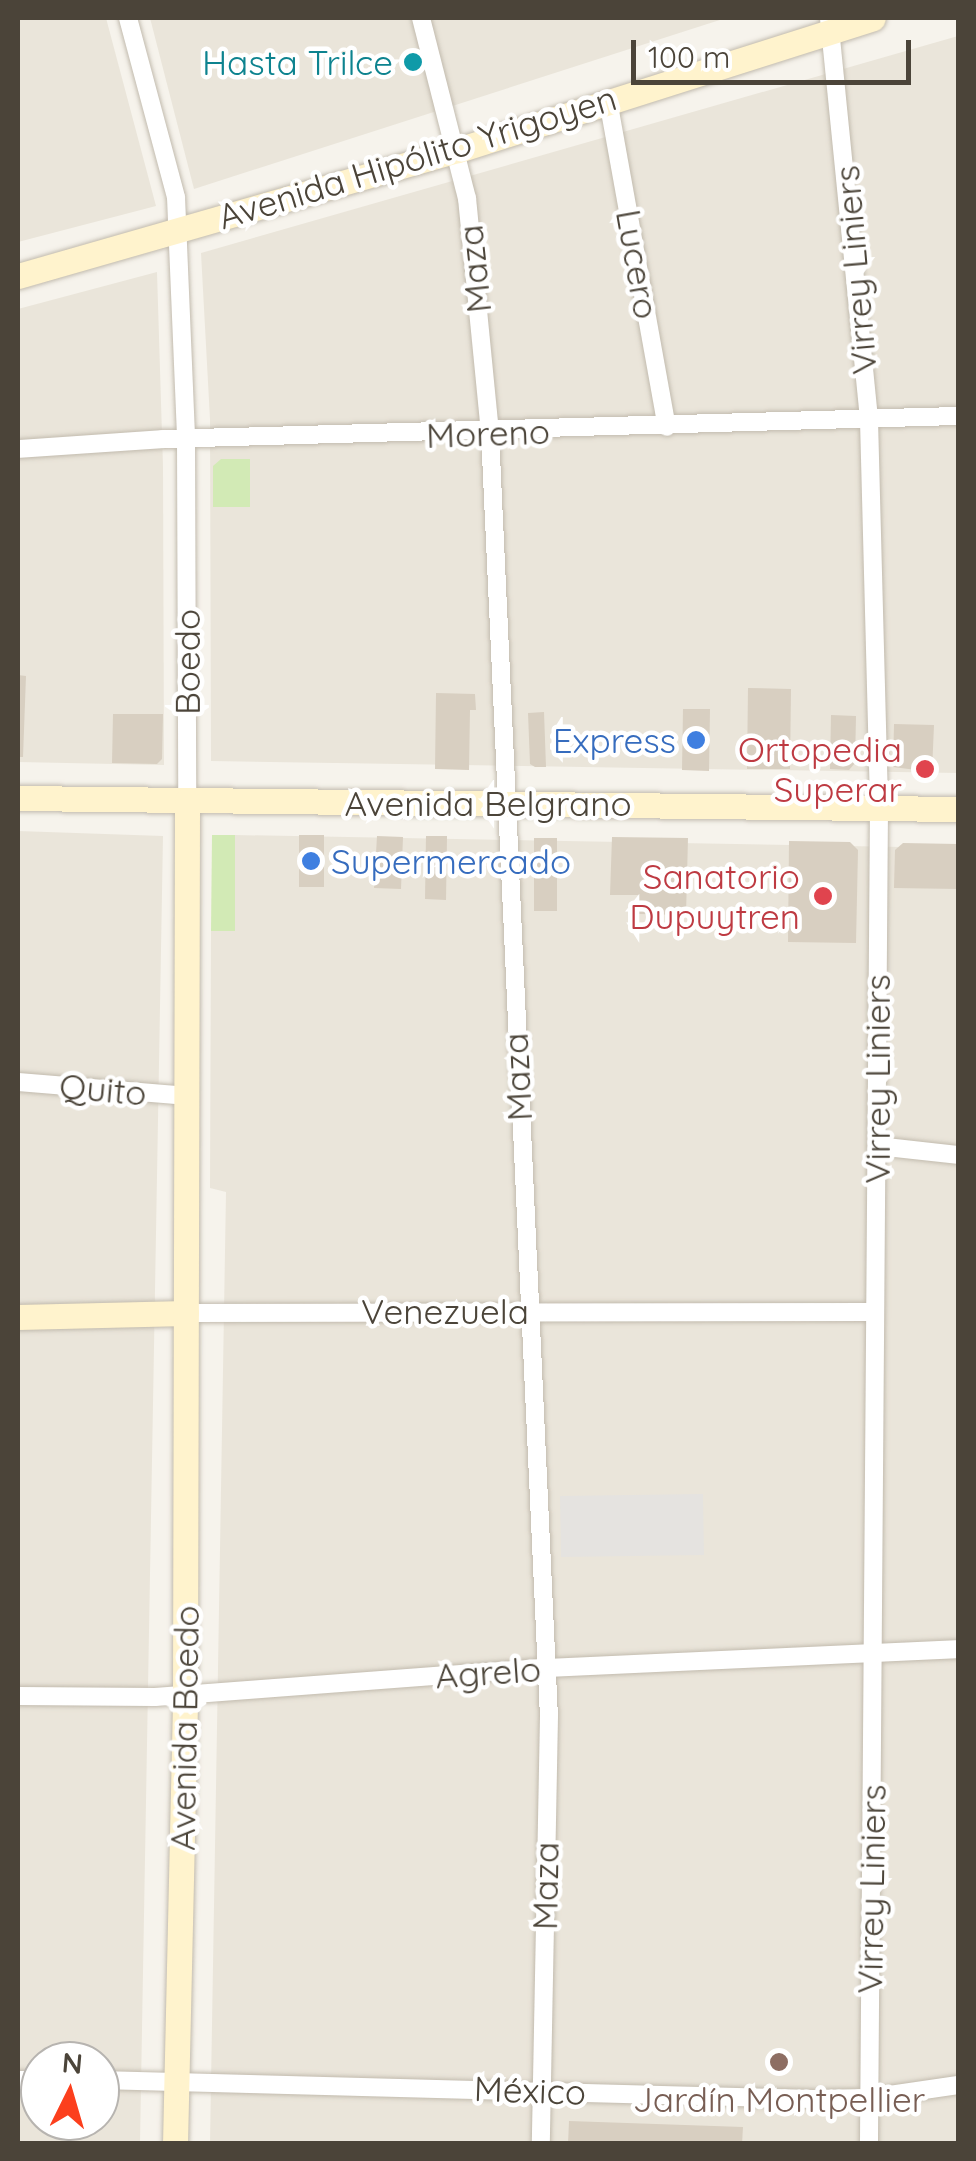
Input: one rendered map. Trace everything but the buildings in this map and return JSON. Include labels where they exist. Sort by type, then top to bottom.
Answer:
[{"type":"main road","name":"Avenida Hipólito Yrigoyen","points":[[18,276],[458,150],[831,24],[873,18]]},
{"type":"main road","name":"Avenida Belgrano","points":[[18,798],[958,809]]},
{"type":"main road","name":"Boedo","points":[[186,1313],[187,800]]},
{"type":"main road","name":"Venezuela","points":[[18,1316],[186,1313]]},
{"type":"main road","name":"Avenida Boedo","points":[[175,2144],[185,1694],[186,1313]]},
{"type":"street","name":"Boedo","points":[[128,18],[176,197],[186,440],[187,800]]},
{"type":"street","name":"Maza","points":[[422,18],[467,198],[490,433],[548,1744],[541,2144]]},
{"type":"street","name":"Virrey Liniers","points":[[831,24],[869,420],[879,807],[868,2144]]},
{"type":"street","name":"Lucero","points":[[608,100],[668,428]]},
{"type":"street","name":"Moreno","points":[[18,449],[186,440],[958,416]]},
{"type":"street","name":"Quito","points":[[18,1082],[188,1096]]},
{"type":"street","points":[[877,1146],[958,1155]]},
{"type":"street","name":"Venezuela","points":[[186,1313],[873,1312]]},
{"type":"street","name":"Agrelo","points":[[18,1696],[185,1694],[545,1668],[958,1650]]},
{"type":"street","name":"México","points":[[120,2081],[868,2098],[958,2085]]},
{"type":"shaded area","points":[[18,18],[106,18],[156,206],[18,242]]},
{"type":"shaded area","points":[[150,18],[726,18],[194,189]]},
{"type":"shaded area","points":[[958,36],[958,773],[211,761],[210,419],[201,253]]},
{"type":"shaded area","points":[[157,272],[163,467],[164,765],[18,762],[18,309]]},
{"type":"shaded area","points":[[18,831],[163,836],[140,2143],[18,2144]]},
{"type":"shaded area","points":[[235,835],[958,848],[958,2143],[210,2144],[226,1192],[210,1188],[211,931],[235,931]]},
{"type":"shaded area","points":[[703,1494],[704,1555],[561,1557],[560,1496]]},
{"type":"green space","points":[[221,459],[250,459],[250,507],[213,507],[213,466]]},
{"type":"green space","points":[[212,835],[235,835],[235,931],[211,931]]},
{"type":"place","name":"Hasta Trilce","points":[[413,62]]},
{"type":"place","name":"Express","points":[[696,740]]},
{"type":"place","name":"Ortopedia Superar","points":[[925,769]]},
{"type":"place","name":"Supermercado","points":[[311,861]]},
{"type":"place","name":"Sanatorio Dupuytren","points":[[823,896]]},
{"type":"place","name":"Jardín Montpellier","points":[[779,2062]]}]
